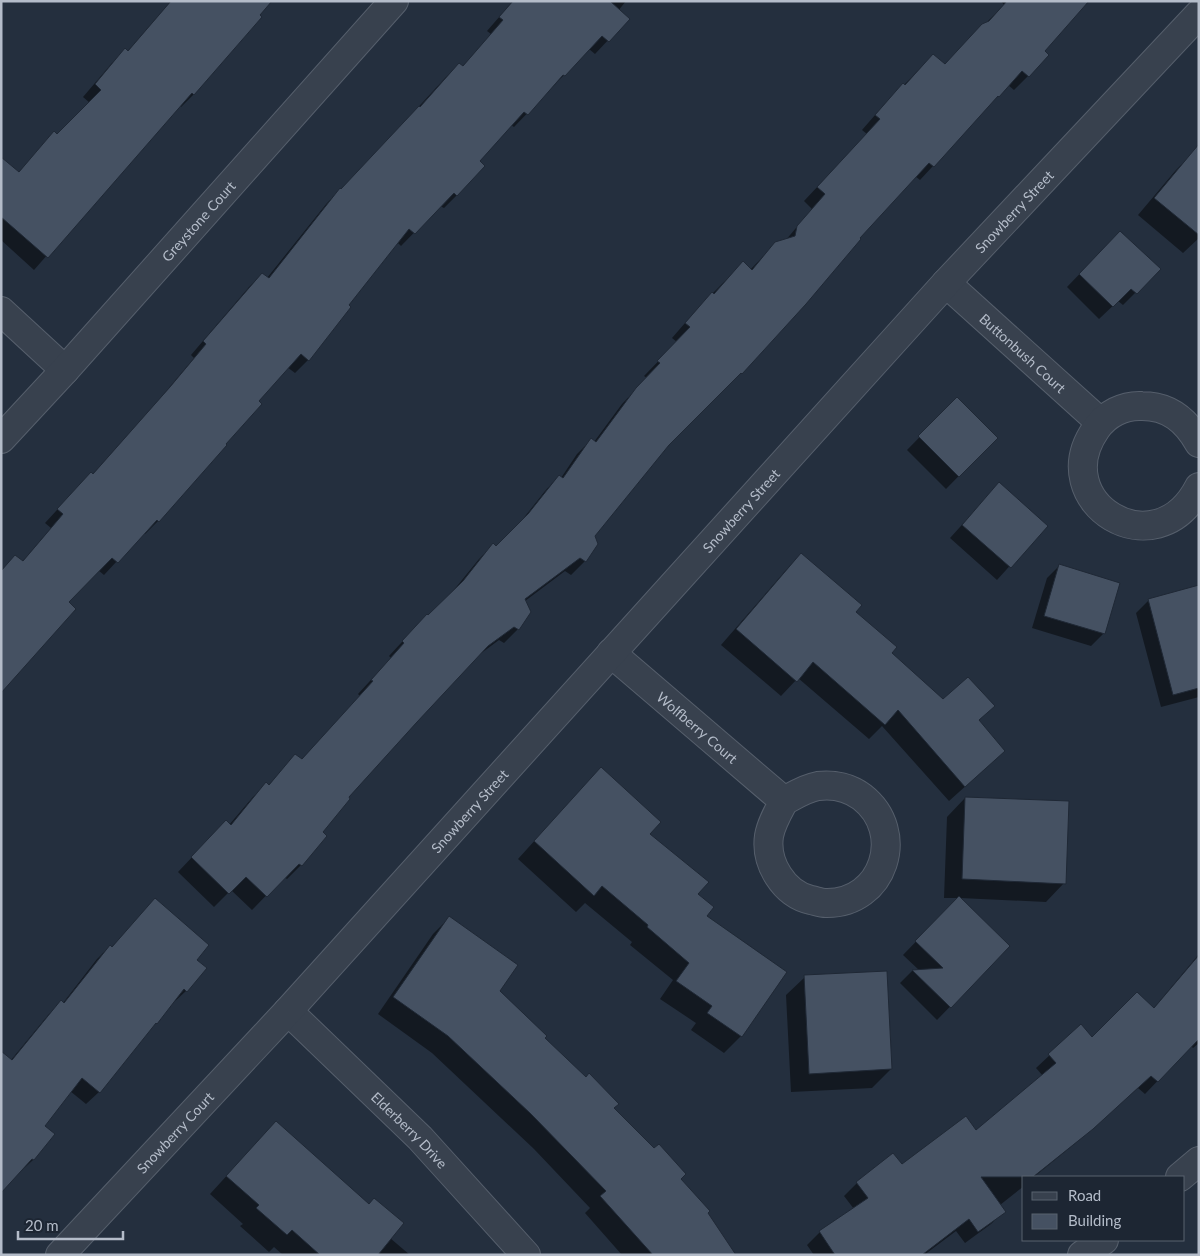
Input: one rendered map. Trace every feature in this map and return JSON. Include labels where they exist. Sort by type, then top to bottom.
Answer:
[{"type":"street","name":"Greystone Court","points":[[1,439],[65,370],[394,1]]},
{"type":"street","name":"Snowberry Street","points":[[288,1011],[946,283],[1199,14]]},
{"type":"street","name":"Buttonbush Court","points":[[946,283],[1100,422]]},
{"type":"street","points":[[1,311],[65,370]]},
{"type":"street","points":[[1199,443],[1188,425],[1172,413],[1154,406],[1134,406],[1114,412],[1100,422],[1087,441],[1083,460],[1084,480],[1092,498],[1104,513],[1122,523],[1141,526],[1160,523],[1178,515],[1192,501],[1199,487]]},
{"type":"street","name":"Wolfberry Court","points":[[611,653],[784,801]]},
{"type":"street","points":[[819,786],[837,786],[855,792],[870,803],[881,819],[886,836],[885,857],[877,876],[864,891],[845,900],[826,903],[806,899],[788,888],[776,873],[770,855],[769,836],[775,818],[784,801],[800,791],[819,786]]},
{"type":"street","name":"Snowberry Court","points":[[60,1255],[288,1011]]},
{"type":"street","name":"Elderberry Drive","points":[[288,1011],[420,1138],[526,1255]]},
{"type":"street","points":[[1181,1176],[1199,1161]]},
{"type":"street","points":[[1082,1255],[1103,1241]]},
{"type":"building","points":[[171,1],[272,1],[260,15],[262,17],[194,95],[192,93],[48,258],[1,217],[1,157],[19,172],[54,131],[57,134],[101,90],[95,84],[125,48],[128,51]]},
{"type":"building","points":[[513,1],[610,1],[630,19],[609,42],[602,36],[565,76],[563,75],[528,115],[524,112],[480,161],[485,166],[457,196],[454,193],[415,234],[409,229],[349,305],[351,307],[309,361],[301,354],[259,401],[262,404],[159,522],[157,520],[118,563],[112,558],[69,602],[76,609],[1,693],[1,571],[15,555],[23,561],[63,514],[57,509],[91,472],[93,474],[170,387],[206,344],[203,341],[262,273],[269,278],[340,188],[420,107],[459,63],[463,66],[503,20],[499,17]]},
{"type":"building","points":[[1007,1],[1089,1],[1045,51],[1049,55],[1029,77],[1022,71],[934,167],[929,163],[860,238],[806,304],[742,374],[669,445],[595,536],[598,544],[586,562],[580,558],[525,599],[531,612],[519,630],[514,627],[488,646],[417,722],[349,797],[350,799],[323,832],[327,836],[302,866],[299,864],[267,897],[246,877],[229,894],[191,857],[226,820],[231,825],[266,782],[269,785],[295,754],[302,759],[373,681],[371,680],[404,643],[402,641],[427,614],[463,581],[493,543],[496,546],[528,514],[559,475],[563,478],[591,438],[596,442],[636,388],[660,363],[657,361],[690,327],[685,323],[712,292],[714,294],[743,261],[752,270],[775,242],[795,236],[797,226],[825,194],[817,187],[880,119],[875,115],[903,83],[905,85],[933,54],[945,64],[982,24],[989,21]]},
{"type":"building","points":[[1199,144],[1199,235],[1154,198]]},
{"type":"building","points":[[1120,231],[1161,269],[1137,294],[1131,289],[1113,307],[1079,274]]},
{"type":"building","points":[[957,397],[998,438],[959,477],[918,436]]},
{"type":"building","points":[[999,482],[1048,526],[1011,568],[962,525]]},
{"type":"building","points":[[801,553],[862,605],[856,612],[897,647],[892,653],[943,699],[968,677],[995,706],[979,720],[1005,751],[965,787],[898,710],[885,725],[813,662],[797,682],[736,629]]},
{"type":"building","points":[[1059,564],[1120,583],[1105,634],[1044,616]]},
{"type":"building","points":[[1199,585],[1199,688],[1173,695],[1148,599]]},
{"type":"building","points":[[601,767],[661,822],[650,834],[709,882],[698,894],[714,907],[707,916],[787,972],[742,1037],[707,1013],[712,1006],[676,981],[689,963],[602,886],[594,896],[534,841]]},
{"type":"building","points":[[965,797],[1069,801],[1066,884],[962,879]]},
{"type":"building","points":[[959,896],[1010,946],[951,1008],[912,970],[943,968],[915,941]]},
{"type":"building","points":[[155,898],[209,945],[197,960],[207,968],[187,992],[184,989],[100,1093],[82,1078],[45,1126],[55,1134],[34,1160],[32,1159],[1,1193],[1,1051],[12,1060],[61,1000],[64,1003],[110,945],[112,947]]},
{"type":"building","points":[[449,916],[518,965],[500,991],[586,1077],[589,1073],[619,1104],[614,1108],[654,1148],[659,1144],[686,1174],[681,1179],[710,1211],[708,1213],[736,1255],[653,1255],[600,1196],[606,1191],[531,1114],[448,1036],[393,997]]},
{"type":"building","points":[[1199,955],[1199,1039],[1158,1082],[1151,1076],[1093,1129],[1034,1176],[981,1177],[1006,1212],[978,1232],[969,1219],[922,1255],[835,1255],[819,1231],[868,1198],[856,1182],[893,1153],[902,1164],[966,1116],[976,1130],[1056,1063],[1048,1054],[1081,1024],[1092,1037],[1137,992],[1154,1008]]},
{"type":"building","points":[[887,971],[892,1069],[809,1074],[804,975]]},
{"type":"building","points":[[276,1121],[369,1204],[374,1198],[404,1223],[378,1255],[320,1255],[292,1230],[287,1235],[256,1208],[259,1205],[226,1176]]}]
